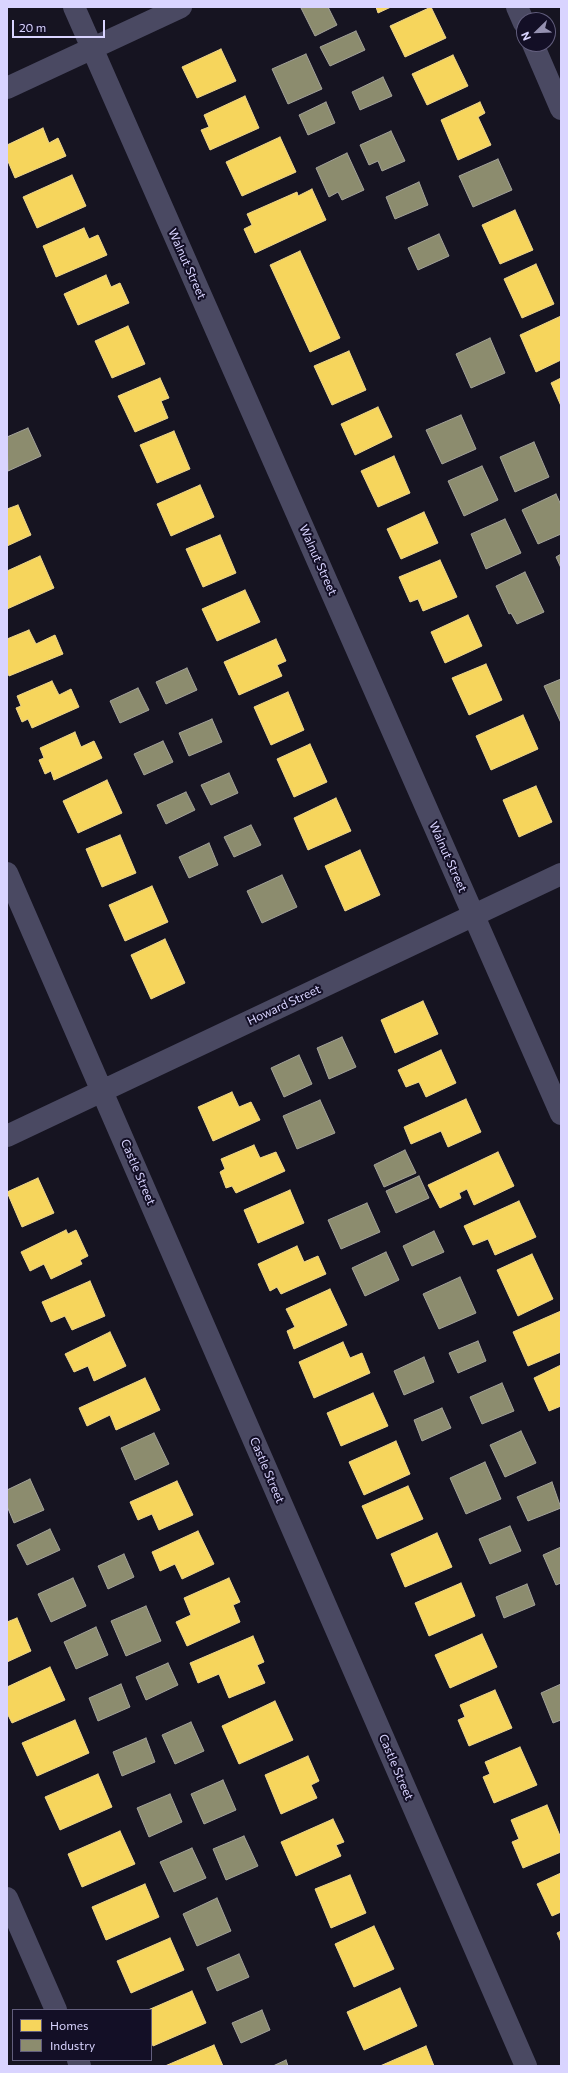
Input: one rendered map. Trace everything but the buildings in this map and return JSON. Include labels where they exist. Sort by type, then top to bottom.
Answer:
[{"type":"street","name":"Walnut Street","points":[[74,7],[561,1114]]},
{"type":"street","points":[[7,88],[181,7]]},
{"type":"street","points":[[536,52],[561,109]]},
{"type":"street","name":"Castle Street","points":[[7,873],[526,2066]]},
{"type":"street","name":"Howard Street","points":[[7,1136],[561,874]]},
{"type":"street","points":[[7,1898],[56,2009]]}]
